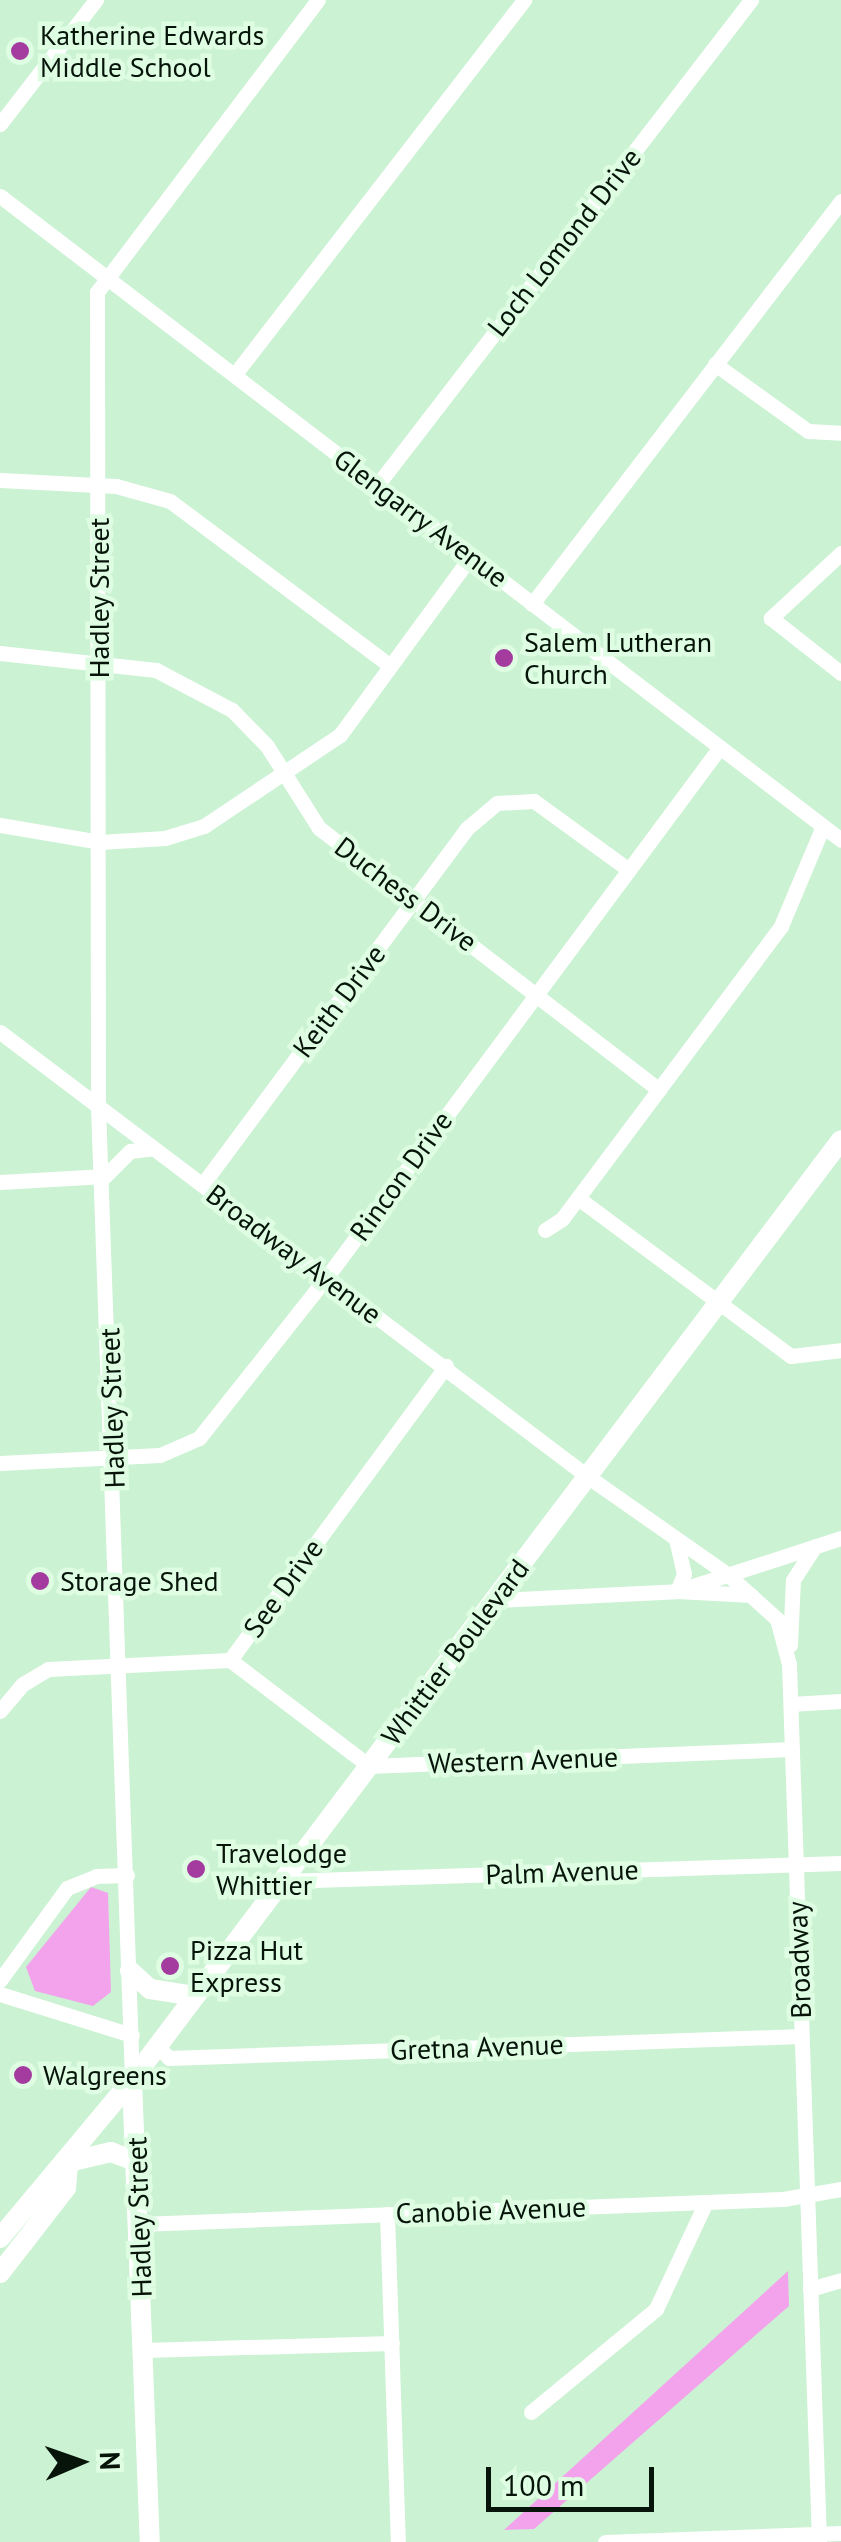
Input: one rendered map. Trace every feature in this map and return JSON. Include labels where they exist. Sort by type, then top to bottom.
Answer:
[{"type":"main road","name":"Whittier Boulevard","points":[[0,2238],[29,2201],[68,2162],[132,2080],[841,1140]]},
{"type":"main road","points":[[130,1971],[150,1988],[195,1996]]},
{"type":"main road","name":"Hadley Street","points":[[132,2080],[150,2542]]},
{"type":"main road","points":[[68,2162],[111,2152],[138,2162]]},
{"type":"main road","name":"Whittier Boulevard","points":[[0,2273],[66,2188],[68,2162]]},
{"type":"main road","points":[[19,2248],[32,2214],[29,2201]]},
{"type":"street","points":[[0,124],[96,0]]},
{"type":"street","points":[[106,276],[318,0]]},
{"type":"street","points":[[235,374],[524,0]]},
{"type":"street","name":"Loch Lomond Drive","points":[[378,484],[751,0]]},
{"type":"street","name":"Glengarry Avenue","points":[[0,196],[841,840]]},
{"type":"street","points":[[532,604],[841,200]]},
{"type":"street","name":"Hadley Street","points":[[106,276],[97,292],[98,1107],[105,1176],[132,2080]]},
{"type":"street","points":[[715,364],[808,431],[841,433]]},
{"type":"street","points":[[0,480],[148,493],[190,512],[389,665]]},
{"type":"street","points":[[841,553],[771,618],[841,672]]},
{"type":"street","points":[[0,826],[100,842],[165,838],[204,826],[340,735],[471,556]]},
{"type":"street","name":"Duchess Drive","points":[[0,654],[156,670],[201,690],[232,710],[285,774],[320,828],[659,1090]]},
{"type":"street","name":"Rincon Drive","points":[[4,1456],[160,1455],[198,1438],[326,1278],[720,747]]},
{"type":"street","name":"Keith Drive","points":[[202,1185],[466,829],[497,803],[534,801],[556,813],[629,870]]},
{"type":"street","points":[[545,1230],[578,1198],[781,926],[823,826]]},
{"type":"street","name":"Broadway Avenue","points":[[0,1032],[587,1476]]},
{"type":"street","points":[[0,1182],[105,1176],[130,1152],[153,1148]]},
{"type":"street","points":[[578,1198],[791,1356],[841,1350]]},
{"type":"street","name":"See Drive","points":[[0,1711],[23,1684],[48,1668],[230,1660],[446,1366]]},
{"type":"street","name":"Broadway","points":[[587,1476],[756,1596],[777,1619],[789,1664],[818,2538]]},
{"type":"street","points":[[676,1591],[841,1538]]},
{"type":"street","points":[[676,1539],[684,1574],[676,1591]]},
{"type":"street","points":[[789,1664],[793,1580],[816,1546]]},
{"type":"street","points":[[496,1600],[676,1591],[756,1596]]},
{"type":"street","points":[[230,1660],[369,1766]]},
{"type":"street","points":[[791,1704],[841,1701]]},
{"type":"street","name":"Western Avenue","points":[[369,1766],[792,1749]]},
{"type":"street","name":"Palm Avenue","points":[[282,1881],[841,1863]]},
{"type":"street","points":[[0,1980],[67,1888],[96,1876],[127,1875]]},
{"type":"street","points":[[0,1994],[132,2035]]},
{"type":"street","name":"Gretna Avenue","points":[[157,2046],[169,2058],[802,2036]]},
{"type":"street","name":"Canobie Avenue","points":[[140,2224],[706,2202],[841,2189]]},
{"type":"street","points":[[531,2412],[656,2309],[706,2202]]},
{"type":"street","points":[[386,2214],[398,2542]]},
{"type":"street","points":[[810,2290],[841,2280]]},
{"type":"street","points":[[144,2350],[392,2344]]},
{"type":"street","points":[[605,2542],[818,2538],[841,2533]]},
{"type":"shaded area","points":[[91,1887],[108,1893],[111,1992],[93,2006],[35,1991],[26,1967]]},
{"type":"shaded area","points":[[788,2271],[789,2306],[534,2529],[504,2530]]},
{"type":"place","name":"Katherine Edwards Middle School","points":[[20,51]]},
{"type":"place","name":"Salem Lutheran Church","points":[[504,658]]},
{"type":"place","name":"Storage Shed","points":[[40,1581]]},
{"type":"place","name":"Travelodge Whittier","points":[[196,1869]]},
{"type":"place","name":"Pizza Hut Express","points":[[170,1966]]},
{"type":"place","name":"Walgreens","points":[[23,2075]]}]
